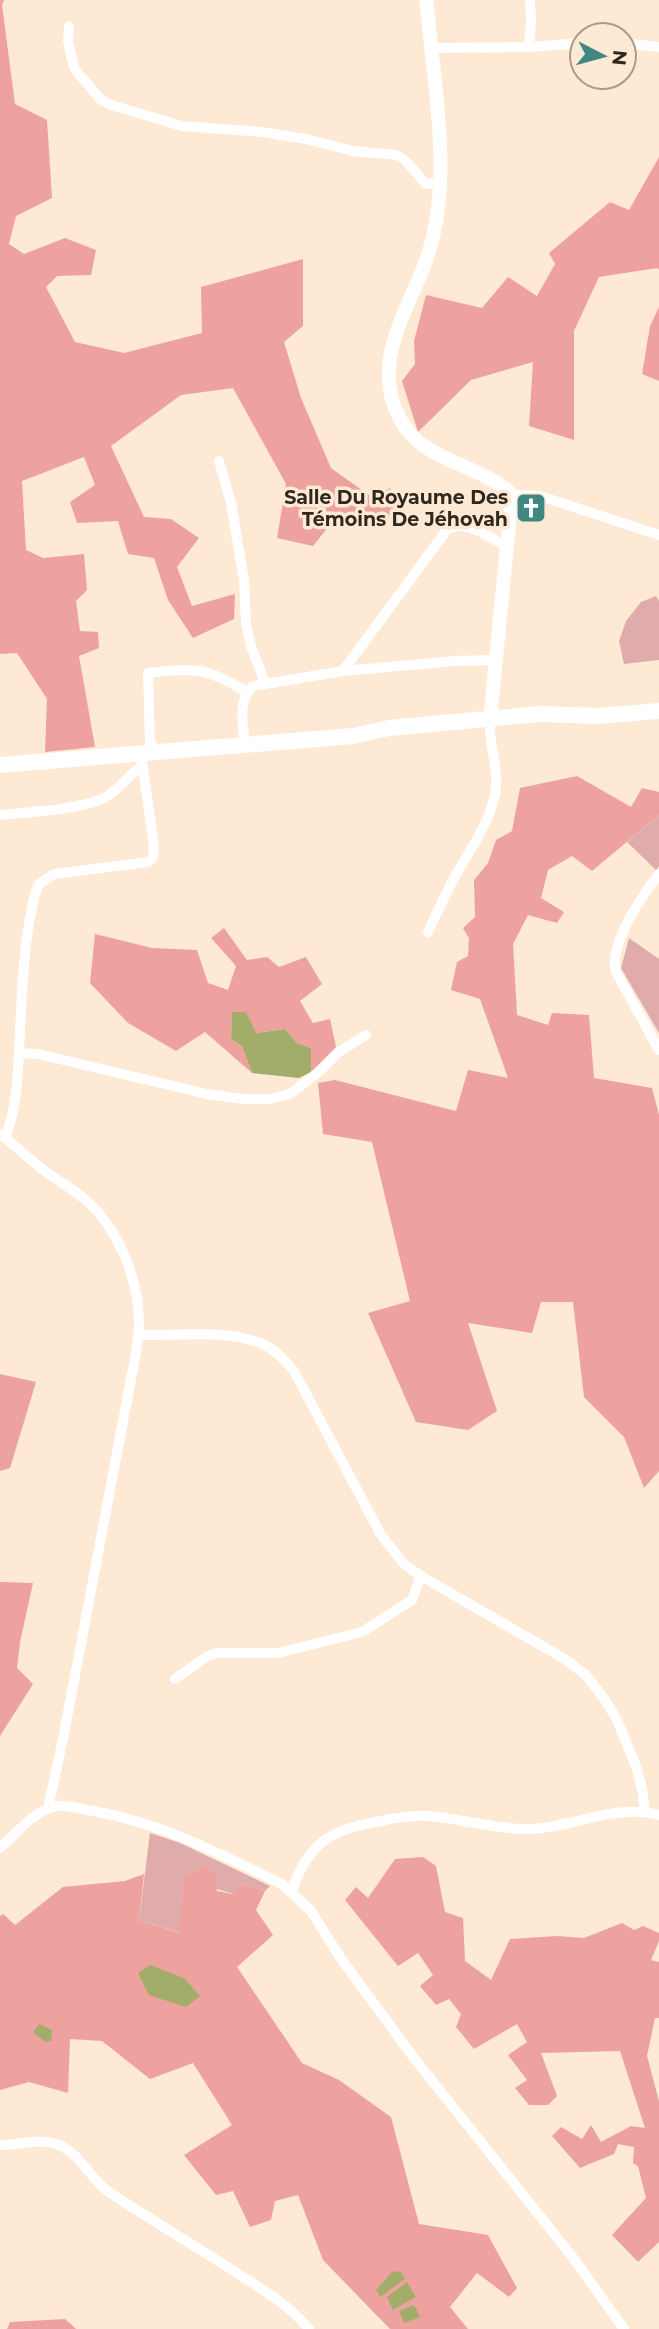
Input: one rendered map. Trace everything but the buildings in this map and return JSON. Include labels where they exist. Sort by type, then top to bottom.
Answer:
[{"type":"main road","points":[[426,0],[440,126],[439,182],[434,233],[391,346],[390,380],[399,418],[420,444],[504,487],[512,495],[489,720]]},
{"type":"main road","points":[[0,765],[142,760],[159,753],[353,736],[389,728],[540,714],[599,716],[659,711]]},
{"type":"street","points":[[529,47],[530,0]]},
{"type":"street","points":[[69,26],[68,41],[74,68],[100,99],[111,105],[182,126],[262,132],[306,139],[353,151],[396,155],[405,160],[426,184],[439,182]]},
{"type":"street","points":[[431,48],[568,44]]},
{"type":"street","points":[[638,45],[659,47]]},
{"type":"street","points":[[219,461],[231,503],[244,580],[246,622],[251,646],[265,683]]},
{"type":"street","points":[[512,495],[540,496],[659,535]]},
{"type":"street","points":[[343,670],[452,525],[459,524],[470,528],[507,547]]},
{"type":"street","points":[[246,745],[242,717],[247,692],[253,686],[343,670],[495,660]]},
{"type":"street","points":[[159,753],[150,743],[148,673],[196,669],[222,677],[247,692]]},
{"type":"street","points":[[428,933],[454,879],[478,840],[495,794],[496,764],[489,739],[489,720]]},
{"type":"street","points":[[0,815],[58,809],[102,799],[115,790],[142,760]]},
{"type":"street","points":[[48,1808],[139,1335],[138,1314],[130,1270],[106,1223],[87,1200],[44,1170],[3,1136],[12,1112],[19,1054],[22,984],[35,894],[39,884],[54,874],[149,862],[153,857],[142,760]]},
{"type":"street","points":[[659,874],[636,908],[615,950],[613,963],[659,1050]]},
{"type":"street","points":[[19,1054],[38,1054],[207,1094],[243,1099],[270,1099],[290,1094],[339,1052],[366,1035]]},
{"type":"street","points":[[139,1335],[236,1337],[261,1343],[272,1349],[293,1371],[381,1535],[399,1558],[421,1576],[563,1658],[586,1675],[617,1720],[637,1769],[645,1811]]},
{"type":"street","points":[[175,1679],[205,1657],[217,1653],[278,1653],[362,1632],[412,1600],[421,1576]]},
{"type":"street","points":[[0,1848],[48,1808],[79,1808],[152,1825],[198,1843],[292,1891],[311,1912],[342,1960],[414,2058],[571,2255],[624,2329]]},
{"type":"street","points":[[292,1891],[298,1873],[312,1849],[341,1830],[373,1822],[409,1816],[429,1816],[524,1830],[545,1828],[624,1810],[659,1815]]},
{"type":"street","points":[[0,2145],[45,2141],[62,2147],[79,2158],[107,2191],[268,2294],[309,2329]]},
{"type":"shaded area","points":[[0,0],[4,0],[2,5],[15,104],[47,120],[52,198],[16,216],[9,244],[24,254],[65,238],[96,250],[91,275],[57,276],[46,287],[75,342],[124,353],[202,333],[201,287],[303,259],[303,326],[284,342],[301,398],[331,468],[373,498],[390,488],[401,503],[377,529],[359,517],[340,512],[313,546],[277,538],[286,484],[233,388],[181,395],[111,446],[144,517],[171,519],[199,538],[177,567],[192,606],[235,594],[234,619],[193,638],[168,600],[154,558],[128,554],[118,521],[77,523],[70,502],[95,485],[84,457],[22,481],[26,550],[43,558],[84,554],[87,590],[76,601],[80,631],[98,632],[99,648],[79,656],[95,747],[45,752],[47,699],[17,653],[0,654]]},
{"type":"shaded area","points":[[659,157],[659,270],[657,268],[599,277],[574,331],[574,440],[529,426],[533,362],[471,380],[418,432],[402,381],[415,364],[414,341],[426,295],[482,308],[508,277],[537,296],[555,264],[549,253],[610,202],[629,210]]},
{"type":"shaded area","points":[[659,307],[659,381],[642,374],[650,326]]},
{"type":"shaded area","points":[[656,596],[659,601],[659,660],[624,664],[619,641],[626,621],[641,602]]},
{"type":"shaded area","points":[[577,776],[631,807],[642,788],[659,792],[659,815],[592,871],[572,856],[548,870],[541,898],[564,912],[557,923],[528,915],[513,944],[517,1015],[548,1025],[552,1013],[589,1015],[594,1078],[652,1088],[659,1115],[659,1471],[644,1488],[624,1437],[584,1397],[573,1302],[541,1302],[532,1333],[468,1323],[497,1411],[468,1430],[416,1422],[368,1313],[410,1301],[372,1142],[323,1134],[318,1083],[335,1080],[456,1111],[468,1070],[508,1078],[480,999],[451,990],[457,962],[468,956],[469,938],[463,928],[475,917],[474,880],[488,863],[496,840],[512,831],[520,788]]},
{"type":"shaded area","points":[[659,815],[659,866],[656,870],[627,842]]},
{"type":"shaded area","points":[[224,928],[247,960],[267,957],[279,967],[306,957],[322,984],[300,1001],[313,1023],[330,1019],[336,1047],[311,1072],[311,1048],[297,1043],[285,1029],[256,1033],[232,1013],[231,1039],[242,1046],[252,1073],[205,1032],[176,1051],[128,1023],[90,983],[95,934],[152,948],[197,950],[208,983],[228,990],[236,966],[211,938]]},
{"type":"shaded area","points":[[629,938],[659,959],[659,1033],[621,968]]},
{"type":"shaded area","points":[[232,1012],[246,1012],[256,1033],[285,1029],[297,1043],[311,1048],[311,1072],[299,1078],[252,1073],[242,1046],[231,1039]]},
{"type":"shaded area","points":[[0,1374],[36,1382],[10,1468],[0,1471]]},
{"type":"shaded area","points":[[0,1582],[33,1583],[17,1668],[33,1684],[0,1736]]},
{"type":"shaded area","points":[[150,1833],[180,1843],[270,1886],[265,1891],[242,1884],[234,1894],[183,1879],[180,1933],[139,1920]]},
{"type":"shaded area","points":[[423,1857],[436,1866],[445,1912],[463,1918],[465,1961],[491,1980],[510,1939],[558,1936],[584,1938],[622,1923],[634,1930],[643,1926],[659,1933],[659,1941],[651,1960],[659,1962],[659,2018],[655,2018],[647,2056],[659,2101],[659,2242],[638,2262],[612,2235],[646,2198],[638,2166],[633,2163],[634,2147],[618,2144],[614,2154],[580,2168],[552,2136],[561,2127],[582,2139],[591,2125],[601,2142],[631,2126],[645,2128],[620,2051],[541,2053],[557,2096],[548,2105],[529,2105],[515,2088],[527,2080],[508,2055],[527,2042],[517,2024],[474,2049],[456,2027],[461,2014],[449,1999],[436,2005],[420,1986],[433,1975],[418,1953],[398,1966],[345,1900],[356,1887],[368,1898],[395,1859]]},
{"type":"shaded area","points":[[203,1865],[215,1873],[217,1891],[233,1894],[242,1884],[265,1891],[256,1910],[273,1935],[237,1967],[302,2063],[339,2080],[391,2117],[419,2224],[488,2235],[517,2288],[509,2297],[477,2273],[450,2307],[468,2329],[390,2329],[323,2260],[298,2195],[275,2201],[271,2220],[250,2227],[233,2191],[216,2195],[184,2155],[232,2125],[193,2063],[150,2079],[102,2041],[70,2039],[68,2093],[29,2082],[0,2090],[0,1916],[3,1914],[15,1925],[63,1887],[125,1881],[144,1874],[139,1920],[179,1933],[183,1879]]},
{"type":"shaded area","points":[[150,1965],[184,1978],[200,1996],[186,2007],[149,1995],[138,1973]]},
{"type":"shaded area","points":[[39,2024],[52,2030],[51,2041],[46,2042],[33,2033]]},
{"type":"shaded area","points":[[393,2271],[401,2272],[405,2279],[380,2297],[376,2290]]},
{"type":"shaded area","points":[[407,2282],[416,2297],[393,2310],[387,2297]]},
{"type":"shaded area","points":[[414,2305],[420,2317],[404,2323],[399,2311]]},
{"type":"shaded area","points":[[65,2319],[76,2329],[7,2329],[10,2322]]},
{"type":"place","name":"Salle Du Royaume Des Témoins De Jéhovah","points":[[531,508]]}]
